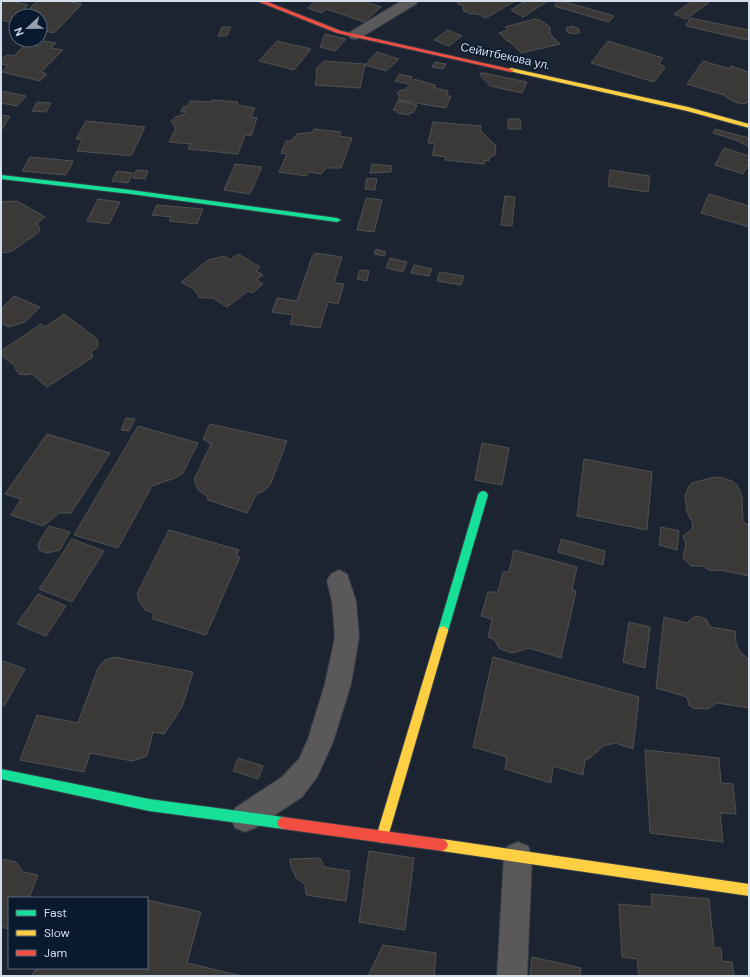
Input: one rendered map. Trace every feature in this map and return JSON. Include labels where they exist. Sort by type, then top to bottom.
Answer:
[{"type":"street","name":"Сейитбекова ул.","points":[[260,1],[339,32],[680,107],[749,126]]},
{"type":"street","points":[[355,35],[411,1]]},
{"type":"street","points":[[1,177],[131,192],[337,220]]},
{"type":"street","points":[[382,837],[483,495]]},
{"type":"street","points":[[245,818],[292,787],[308,768],[320,742],[338,684],[347,637],[344,601],[339,581]]},
{"type":"street","points":[[1,774],[149,805],[518,856],[749,890]]},
{"type":"street","points":[[512,976],[518,856]]},
{"type":"building","points":[[1,1],[10,1],[28,5],[25,8],[8,8],[8,22],[1,20]]},
{"type":"building","points":[[37,1],[66,1],[82,4],[54,33],[48,32],[48,8],[30,8]]},
{"type":"building","points":[[316,1],[363,1],[381,7],[364,22],[327,9],[322,13],[308,8]]},
{"type":"building","points":[[459,1],[515,1],[486,18],[464,11],[464,6],[457,3]]},
{"type":"building","points":[[526,1],[548,1],[523,17],[511,10]]},
{"type":"building","points":[[558,1],[614,16],[609,22],[554,6]]},
{"type":"building","points":[[692,1],[704,1],[708,3],[686,19],[674,14]]},
{"type":"building","points":[[690,18],[749,30],[749,37],[747,40],[686,26]]},
{"type":"building","points":[[535,19],[540,20],[550,27],[550,34],[560,44],[521,53],[499,33],[508,30],[505,27]]},
{"type":"building","points":[[573,26],[579,29],[579,33],[573,34],[567,32],[566,28]]},
{"type":"building","points":[[222,27],[231,27],[227,36],[218,36]]},
{"type":"building","points":[[448,30],[462,36],[449,46],[434,40]]},
{"type":"building","points":[[325,34],[346,39],[335,51],[320,47]]},
{"type":"building","points":[[277,41],[311,49],[294,70],[259,61]]},
{"type":"building","points":[[608,41],[663,58],[659,64],[665,67],[654,82],[591,63]]},
{"type":"building","points":[[48,42],[56,43],[51,48],[63,50],[41,72],[47,74],[40,81],[2,72],[8,65],[1,64],[1,60],[7,55],[14,56],[22,48],[48,48]]},
{"type":"building","points":[[377,52],[399,59],[386,71],[365,65]]},
{"type":"building","points":[[324,61],[365,64],[360,88],[315,85],[317,68]]},
{"type":"building","points":[[703,61],[730,69],[731,66],[749,72],[749,102],[743,104],[734,102],[724,95],[687,84]]},
{"type":"building","points":[[435,62],[446,64],[443,69],[432,67]]},
{"type":"building","points":[[480,73],[527,82],[522,93],[490,86],[480,75]]},
{"type":"building","points":[[399,74],[412,77],[408,84],[395,81]]},
{"type":"building","points":[[414,79],[435,85],[434,87],[448,91],[447,96],[451,96],[446,108],[398,100],[400,95],[397,94],[399,91],[406,89]]},
{"type":"building","points":[[1,91],[26,96],[17,106],[1,103]]},
{"type":"building","points":[[212,100],[238,102],[237,105],[255,108],[251,117],[257,118],[251,136],[245,135],[238,154],[188,149],[191,144],[169,142],[176,128],[171,122],[175,117],[185,114],[186,112],[181,112],[183,107],[188,106],[190,101],[211,102]]},
{"type":"building","points":[[398,101],[417,105],[413,113],[410,112],[409,115],[397,113],[398,111],[393,110]]},
{"type":"building","points":[[37,102],[51,103],[46,112],[32,111]]},
{"type":"building","points":[[1,115],[10,116],[1,131]]},
{"type":"building","points":[[508,119],[520,119],[521,129],[508,129]]},
{"type":"building","points":[[86,121],[145,127],[131,156],[77,151],[82,140],[76,139]]},
{"type":"building","points":[[433,122],[481,126],[480,130],[496,146],[495,155],[490,157],[489,161],[485,160],[484,164],[445,160],[446,157],[432,155],[435,144],[428,143]]},
{"type":"building","points":[[314,129],[341,132],[339,136],[352,138],[341,168],[326,168],[321,174],[309,172],[306,176],[279,172],[287,154],[281,153],[286,141],[291,141],[297,134],[313,132]]},
{"type":"building","points":[[715,129],[749,138],[749,147],[736,140],[713,133]]},
{"type":"building","points":[[724,148],[749,156],[749,163],[743,174],[715,165]]},
{"type":"building","points":[[30,157],[73,161],[66,175],[22,171]]},
{"type":"building","points":[[235,164],[262,167],[250,194],[224,190]]},
{"type":"building","points":[[372,164],[392,166],[391,172],[370,173]]},
{"type":"building","points":[[136,170],[148,171],[145,179],[133,178]]},
{"type":"building","points":[[610,170],[650,176],[648,192],[608,186]]},
{"type":"building","points":[[117,171],[133,173],[128,183],[112,181]]},
{"type":"building","points":[[367,178],[377,179],[375,190],[365,189]]},
{"type":"building","points":[[709,194],[749,206],[749,227],[701,213]]},
{"type":"building","points":[[505,196],[515,197],[512,226],[501,225]]},
{"type":"building","points":[[366,198],[382,200],[374,232],[357,230]]},
{"type":"building","points":[[98,199],[120,202],[109,224],[87,221]]},
{"type":"building","points":[[17,201],[45,217],[37,223],[40,229],[38,233],[12,251],[4,253],[1,252],[1,202]]},
{"type":"building","points":[[157,205],[203,209],[197,224],[169,221],[171,217],[152,215]]},
{"type":"building","points":[[376,249],[386,252],[384,256],[374,254]]},
{"type":"building","points":[[315,253],[342,257],[334,283],[344,284],[338,304],[328,302],[320,328],[290,324],[293,315],[272,312],[277,298],[297,301],[312,257]]},
{"type":"building","points":[[238,254],[260,267],[256,271],[263,275],[256,280],[263,284],[252,293],[248,291],[227,307],[213,298],[199,297],[195,290],[181,282],[208,260],[225,256],[230,260]]},
{"type":"building","points":[[390,258],[407,262],[403,272],[386,268]]},
{"type":"building","points":[[414,265],[432,269],[429,276],[411,273]]},
{"type":"building","points":[[360,270],[369,271],[367,281],[357,279]]},
{"type":"building","points":[[440,272],[464,276],[461,285],[437,281]]},
{"type":"building","points":[[14,296],[40,307],[25,322],[9,327],[1,323],[1,309]]},
{"type":"building","points":[[64,314],[96,338],[98,347],[91,352],[93,357],[47,387],[32,374],[19,374],[15,366],[1,355],[1,351],[41,324],[45,327]]},
{"type":"building","points":[[126,418],[135,419],[129,431],[121,430]]},
{"type":"building","points":[[210,424],[287,441],[270,485],[262,492],[257,493],[247,513],[208,500],[208,497],[198,490],[194,480],[211,444],[203,439]]},
{"type":"building","points":[[138,426],[198,443],[183,473],[175,478],[152,486],[118,548],[74,535]]},
{"type":"building","points":[[47,434],[110,453],[71,513],[59,513],[43,526],[11,515],[21,499],[5,494]]},
{"type":"building","points":[[482,443],[509,448],[502,485],[475,480]]},
{"type":"building","points":[[584,459],[652,472],[647,530],[577,516]]},
{"type":"building","points":[[714,477],[732,481],[738,486],[742,497],[743,521],[745,524],[749,524],[749,576],[720,570],[711,571],[702,566],[691,566],[683,558],[686,545],[683,536],[692,529],[693,524],[687,512],[685,496],[689,486],[692,483]]},
{"type":"building","points":[[49,526],[70,532],[60,550],[47,553],[39,550],[38,544]]},
{"type":"building","points":[[661,527],[679,531],[677,550],[659,545]]},
{"type":"building","points":[[169,530],[239,550],[236,556],[240,557],[206,635],[153,619],[153,613],[145,610],[139,601],[137,594]]},
{"type":"building","points":[[72,539],[104,551],[72,602],[39,589]]},
{"type":"building","points":[[561,539],[605,551],[603,565],[558,552]]},
{"type":"building","points":[[514,550],[577,567],[572,590],[576,591],[561,658],[529,648],[512,653],[500,649],[494,639],[488,637],[492,619],[481,616],[488,592],[498,592],[503,572],[509,572]]},
{"type":"building","points":[[38,594],[66,606],[46,636],[17,624]]},
{"type":"building","points":[[697,616],[706,619],[710,627],[735,631],[736,643],[739,651],[747,658],[749,663],[749,708],[717,703],[708,709],[693,708],[689,705],[687,697],[656,688],[664,617],[687,623]]},
{"type":"building","points":[[629,622],[650,627],[645,668],[623,662]]},
{"type":"building","points":[[114,657],[193,672],[182,707],[164,734],[153,732],[147,756],[132,761],[90,753],[84,772],[20,760],[37,715],[78,723],[98,668],[105,660]]},
{"type":"building","points":[[493,657],[639,697],[633,749],[615,743],[603,746],[590,758],[585,760],[583,775],[553,766],[551,783],[505,769],[507,757],[473,747]]},
{"type":"building","points":[[3,661],[25,669],[4,706],[1,705],[1,664]]},
{"type":"building","points":[[645,750],[719,758],[721,783],[733,784],[736,814],[720,813],[723,842],[650,833]]},
{"type":"building","points":[[238,758],[263,766],[258,779],[233,771]]},
{"type":"building","points":[[369,851],[414,858],[405,930],[359,922]]},
{"type":"building","points":[[320,858],[324,867],[350,871],[346,901],[306,895],[305,884],[296,878],[290,863],[290,859]]},
{"type":"building","points":[[1,859],[16,862],[23,872],[38,875],[29,897],[8,897],[8,929],[1,927]]},
{"type":"building","points":[[651,894],[709,899],[714,948],[721,948],[722,961],[732,962],[734,976],[639,976],[637,959],[622,957],[619,904],[652,907]]},
{"type":"building","points":[[148,900],[201,912],[187,963],[243,976],[32,976],[34,971],[39,969],[148,969]]},
{"type":"building","points":[[383,945],[436,953],[434,976],[368,976]]},
{"type":"building","points":[[532,957],[581,968],[580,976],[530,976]]},
{"type":"traffic: fast","points":[[1,177],[131,192],[337,220]]},
{"type":"traffic: fast","points":[[443,631],[483,495]]},
{"type":"traffic: fast","points":[[1,774],[149,805],[283,823]]},
{"type":"traffic: slow","points":[[511,70],[688,109],[749,126]]},
{"type":"traffic: slow","points":[[382,837],[443,631]]},
{"type":"traffic: slow","points":[[442,845],[749,890]]},
{"type":"traffic: jam","points":[[260,1],[339,32],[511,70]]},
{"type":"traffic: jam","points":[[283,823],[442,845]]}]
